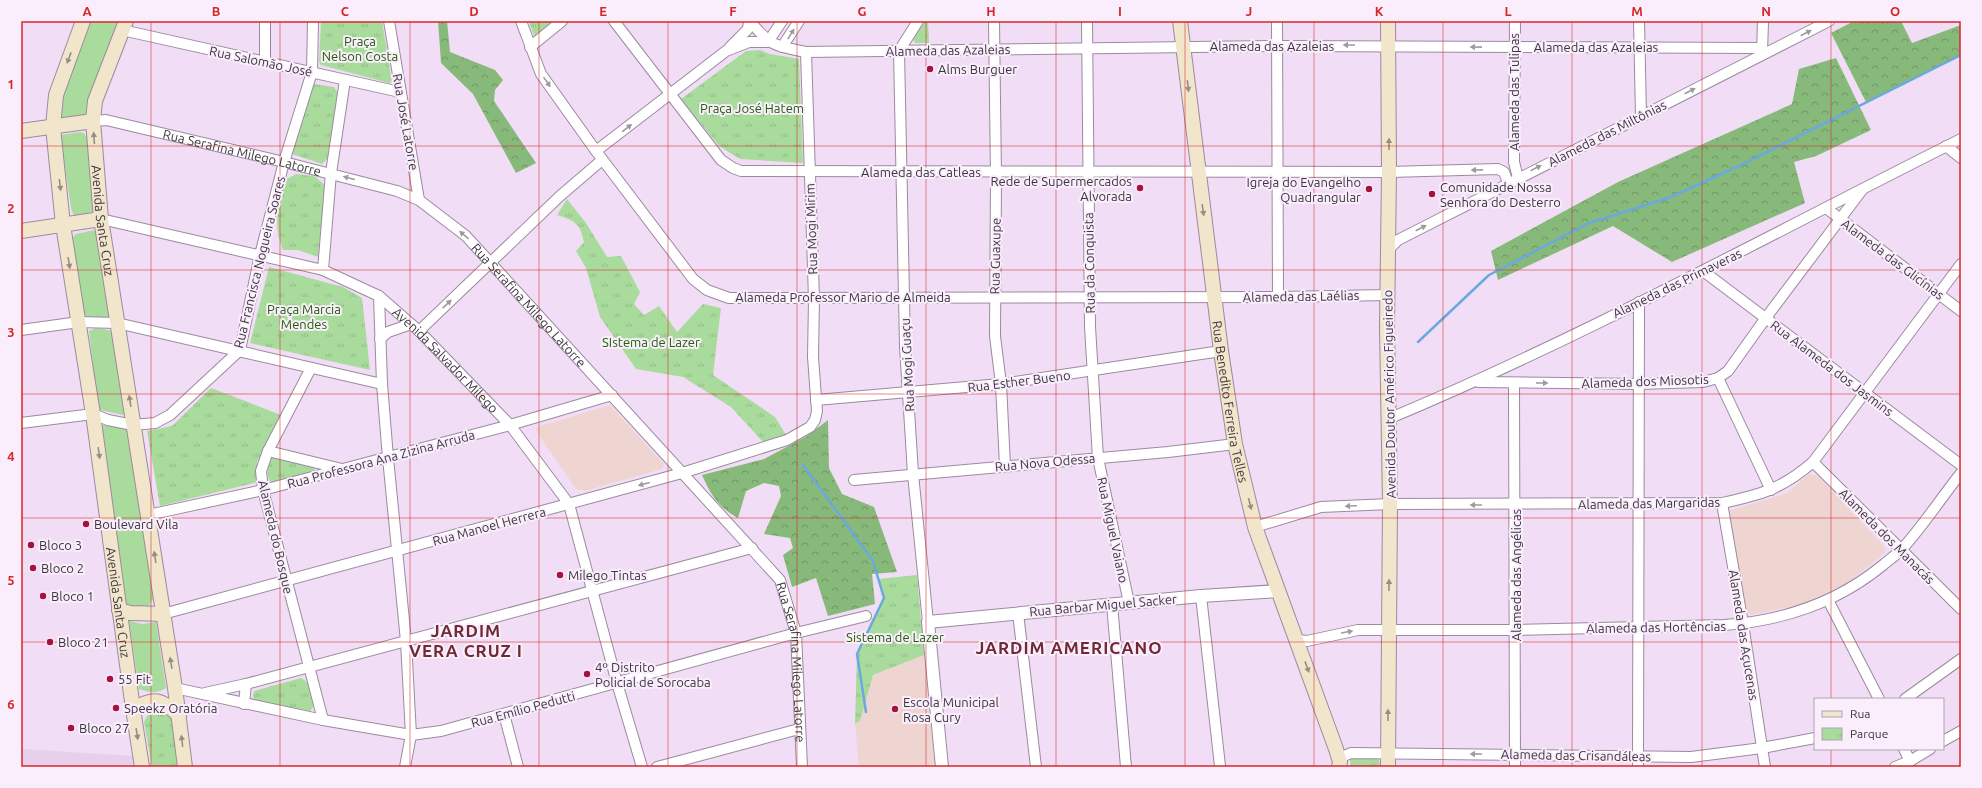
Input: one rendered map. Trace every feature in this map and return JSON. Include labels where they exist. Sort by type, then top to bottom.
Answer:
[{"type":"main road","name":"Avenida Santa Cruz","points":[[82,21],[56,95],[53,127],[63,225],[93,414],[142,767]]},
{"type":"main road","name":"Rua Benedito Ferreira Telles","points":[[1180,21],[1221,351],[1235,444],[1256,527],[1340,765]]},
{"type":"main road","name":"Avenida Doutor Américo Figueiredo","points":[[1388,21],[1388,419],[1390,504],[1388,760]]},
{"type":"main road","name":"Avenida Santa Cruz","points":[[124,26],[95,102],[93,121],[101,219],[175,688],[185,767]]},
{"type":"main road","name":"Rua Serafina Milego Latorre","points":[[21,131],[93,121]]},
{"type":"main road","name":"Avenida Salvador Milego","points":[[21,231],[101,219]]},
{"type":"main road","points":[[142,614],[153,607],[160,596]]},
{"type":"main road","points":[[120,610],[142,614],[163,614]]},
{"type":"main road","points":[[133,709],[142,704],[156,700],[168,705],[179,715]]},
{"type":"street","points":[[265,21],[265,62]]},
{"type":"street","name":"Rua Francisca Nogueira Soares","points":[[133,425],[155,423],[170,415],[240,350],[260,255],[284,162],[312,72],[313,21]]},
{"type":"street","name":"Rua José Latorre","points":[[389,21],[419,200]]},
{"type":"street","name":"Alameda Professor Mario de Almeida","points":[[521,21],[541,74],[602,160],[693,279],[707,290],[729,298],[814,299],[995,296],[1214,296]]},
{"type":"street","points":[[530,46],[562,21]]},
{"type":"street","name":"Alameda das Catleas","points":[[614,21],[721,160],[733,168],[751,172],[1389,172],[1498,169]]},
{"type":"street","points":[[596,151],[726,51],[746,32],[750,21]]},
{"type":"street","points":[[750,21],[762,28],[773,26],[781,21]]},
{"type":"street","points":[[750,21],[768,42]]},
{"type":"street","points":[[768,42],[781,21]]},
{"type":"street","points":[[782,48],[799,21]]},
{"type":"street","points":[[899,51],[918,21]]},
{"type":"street","name":"Rua Guaxupe","points":[[994,21],[996,172],[995,336],[1001,384],[1005,466]]},
{"type":"street","name":"Rua da Conquista","points":[[1087,21],[1089,296],[1098,458]]},
{"type":"street","points":[[1277,21],[1278,297]]},
{"type":"street","name":"Alameda das Tulipas","points":[[1515,21],[1514,162],[1518,178]]},
{"type":"street","points":[[1639,21],[1641,116]]},
{"type":"street","points":[[1762,51],[1763,21]]},
{"type":"street","name":"Alameda das Miltônias","points":[[1389,249],[1398,240],[1641,116],[1762,51],[1829,21]]},
{"type":"street","name":"Rua Salomão José","points":[[124,26],[265,62],[400,92]]},
{"type":"street","points":[[726,51],[749,42],[768,42]]},
{"type":"street","name":"Alameda das Azaleias","points":[[768,42],[782,48],[806,52],[1388,45],[1515,48],[1639,46],[1762,51]]},
{"type":"street","name":"Rua Mogi Guaçu","points":[[899,51],[905,346],[913,474],[928,622]]},
{"type":"street","name":"Rua Mogi Mirim","points":[[806,52],[814,299],[814,357],[817,411],[815,420],[810,427]]},
{"type":"street","points":[[323,270],[331,173],[344,80]]},
{"type":"street","name":"Rua Serafina Milego Latorre","points":[[93,121],[106,120],[331,173],[397,191],[419,200],[466,236],[780,580],[796,633],[799,729],[802,767]]},
{"type":"street","name":"Alameda das Primaveras","points":[[1388,419],[1475,382],[1703,271],[1961,139]]},
{"type":"street","points":[[1946,146],[1961,158]]},
{"type":"street","points":[[419,331],[560,196],[602,160]]},
{"type":"street","name":"Alameda das Tulipas","points":[[1498,169],[1510,168],[1514,162]]},
{"type":"street","points":[[1498,169],[1504,172],[1508,183]]},
{"type":"street","name":"Alameda dos Miosotis","points":[[1475,382],[1639,384],[1703,382],[1718,378],[1728,371],[1765,318],[1865,187]]},
{"type":"street","name":"Alameda das Glicínias","points":[[1826,208],[1961,311]]},
{"type":"street","name":"Avenida Salvador Milego","points":[[101,219],[323,270],[345,278],[379,296],[419,331],[510,425],[568,504],[617,683],[642,767]]},
{"type":"street","name":"Alameda das Margaridas","points":[[1256,527],[1321,507],[1390,504],[1516,505],[1722,503],[1771,490],[1786,484],[1813,462],[1961,264]]},
{"type":"street","name":"Rua Alameda dos Jasmins","points":[[1703,271],[1961,465]]},
{"type":"street","name":"Alameda das Laélias","points":[[1214,296],[1278,297],[1388,295]]},
{"type":"street","points":[[379,296],[382,384],[406,641],[411,735],[405,767]]},
{"type":"street","points":[[1638,767],[1639,302]]},
{"type":"street","points":[[21,330],[79,322],[117,323],[240,350],[382,384]]},
{"type":"street","points":[[380,339],[388,332],[411,324]]},
{"type":"street","name":"Rua Esther Bueno","points":[[816,400],[1001,384],[1221,351]]},
{"type":"street","name":"Alameda do Bosque","points":[[311,368],[268,451],[261,471],[263,490],[323,720]]},
{"type":"street","points":[[1496,372],[1495,375],[1498,382]]},
{"type":"street","points":[[1718,378],[1771,490]]},
{"type":"street","name":"Alameda das Angélicas","points":[[1514,383],[1516,505],[1515,767]]},
{"type":"street","name":"Rua Professora Ana Zizina Arruda","points":[[148,515],[316,477],[510,425],[612,395]]},
{"type":"street","points":[[21,424],[93,414],[108,420],[133,425]]},
{"type":"street","name":"Rua Manoel Herrera","points":[[163,614],[682,473],[787,440],[810,427]]},
{"type":"street","name":"Rua Nova Odessa","points":[[854,480],[1168,452],[1235,444]]},
{"type":"street","points":[[268,451],[317,464],[344,469]]},
{"type":"street","name":"Rua Miguel Vaiano","points":[[1098,458],[1129,603]]},
{"type":"street","name":"Alameda dos Manacás","points":[[1813,462],[1961,609]]},
{"type":"street","points":[[316,477],[320,471],[317,464]]},
{"type":"street","name":"Alameda das Hortências","points":[[1296,638],[1307,641],[1358,630],[1516,630],[1638,628],[1743,624],[1810,608],[1863,581],[1901,550],[1961,473]]},
{"type":"street","name":"Alameda das Açucenas","points":[[1722,503],[1743,624],[1765,767]]},
{"type":"street","points":[[204,694],[752,548]]},
{"type":"street","name":"Rua Barbar Miguel Sacker","points":[[928,622],[1201,596],[1278,591]]},
{"type":"street","points":[[1201,596],[1220,766]]},
{"type":"street","points":[[1828,600],[1877,698]]},
{"type":"street","points":[[1112,604],[1126,767]]},
{"type":"street","points":[[1018,613],[1036,767]]},
{"type":"street","name":"Rua Emílio Pedutti","points":[[175,688],[323,720],[411,735],[441,731],[796,633],[866,616]]},
{"type":"street","points":[[928,622],[942,767]]},
{"type":"street","points":[[1906,698],[1961,659]]},
{"type":"street","points":[[244,704],[246,684]]},
{"type":"street","points":[[504,714],[518,767]]},
{"type":"street","points":[[657,767],[799,729]]},
{"type":"street","points":[[1944,741],[1961,731]]},
{"type":"street","name":"Alameda das Crisandáleas","points":[[1340,765],[1344,756],[1351,753],[1388,760],[1515,754],[1691,757],[1762,748],[1814,738]]},
{"type":"street","points":[[1904,750],[1910,761]]},
{"type":"street","points":[[1895,767],[1910,761],[1928,750]]},
{"type":"shaded area","points":[[610,405],[664,464],[662,469],[585,491],[576,489],[536,431],[537,427]]},
{"type":"shaded area","points":[[1809,474],[1819,477],[1884,546],[1885,553],[1845,585],[1799,605],[1750,615],[1747,612],[1728,511],[1787,493]]},
{"type":"shaded area","name":"Escola Municipal Rosa Cury","points":[[924,655],[935,767],[859,767],[855,724],[873,675]]},
{"type":"shaded area","points":[[21,749],[134,756],[135,767],[21,767]]},
{"type":"green space","points":[[90,21],[119,21],[86,108],[86,116],[65,121],[59,117],[59,102]]},
{"type":"green space","name":"Praça Nelson Costa","points":[[321,21],[382,21],[392,82],[389,83],[321,65],[319,62]]},
{"type":"green space","points":[[438,21],[447,21],[450,52],[495,70],[503,80],[495,90],[494,101],[536,163],[516,173],[473,94],[441,63]]},
{"type":"green space","points":[[529,21],[554,21],[534,36]]},
{"type":"green space","points":[[925,21],[928,21],[929,43],[915,43],[913,39]]},
{"type":"green space","points":[[1854,21],[1901,21],[1912,43],[1961,25],[1961,55],[1866,102],[1831,33]]},
{"type":"green space","name":"Praça José Hatem","points":[[760,50],[770,54],[799,59],[803,163],[740,159],[719,146],[681,99],[746,51]]},
{"type":"green space","points":[[1836,58],[1871,130],[1816,156],[1794,162],[1805,203],[1672,262],[1613,226],[1498,280],[1491,251],[1618,182],[1792,104],[1799,69]]},
{"type":"green space","points":[[314,84],[334,87],[338,93],[327,159],[322,164],[292,154]]},
{"type":"green space","points":[[80,132],[84,133],[88,140],[93,211],[85,216],[74,216],[71,208],[60,135]]},
{"type":"green space","points":[[296,174],[314,176],[325,185],[318,257],[298,250],[283,250],[280,241],[277,215],[280,197],[285,180]]},
{"type":"green space","name":"SIstema de Lazer","points":[[567,199],[586,223],[607,257],[621,256],[640,292],[634,304],[644,315],[659,306],[677,332],[703,304],[721,308],[713,375],[775,417],[786,435],[763,442],[731,407],[683,377],[636,369],[600,317],[586,268],[576,251],[584,242],[581,231],[572,221],[557,215]]},
{"type":"green space","points":[[94,230],[101,237],[112,316],[105,320],[92,319],[82,312],[71,239],[76,234]]},
{"type":"green space","name":"Praça Marcia Mendes","points":[[269,267],[343,287],[362,298],[370,370],[250,343]]},
{"type":"green space","points":[[96,328],[109,330],[116,335],[127,409],[123,415],[100,410],[98,405],[89,331]]},
{"type":"green space","points":[[211,388],[281,415],[257,462],[258,482],[160,506],[147,431],[172,426]]},
{"type":"green space","points":[[828,420],[829,468],[842,494],[874,507],[897,572],[872,574],[875,604],[828,616],[816,578],[792,587],[783,555],[793,548],[790,538],[764,534],[781,496],[779,486],[764,483],[746,491],[738,518],[720,505],[709,489],[702,475],[764,459],[807,436]]},
{"type":"green space","points":[[106,425],[126,429],[130,433],[155,596],[148,607],[142,611],[123,604],[100,426]]},
{"type":"green space","points":[[271,455],[313,466],[315,470],[313,473],[275,483],[270,481],[268,475]]},
{"type":"green space","name":"Sistema de Lazer","points":[[917,575],[924,655],[873,675],[860,721],[855,724],[857,654],[884,599],[878,579]]},
{"type":"green space","points":[[129,621],[142,624],[156,622],[166,688],[163,690],[152,692],[139,689]]},
{"type":"green space","points":[[301,678],[308,684],[312,691],[313,707],[309,713],[258,703],[253,697],[254,691]]},
{"type":"green space","points":[[157,708],[174,716],[182,767],[152,767],[144,722],[148,714]]},
{"type":"green space","points":[[1353,757],[1375,758],[1379,760],[1380,767],[1351,767],[1350,760]]},
{"type":"waterway","points":[[1418,342],[1489,275],[1589,223],[1671,197],[1743,164],[1961,55]]},
{"type":"waterway","points":[[803,465],[873,561],[884,598],[857,654],[866,712]]},
{"type":"place","name":"Alms Burguer","points":[[930,69]]},
{"type":"place","name":"Rede de Supermercados Alvorada","points":[[1140,188]]},
{"type":"place","name":"Igreja do Evangelho Quadrangular","points":[[1369,189]]},
{"type":"place","name":"Comunidade Nossa Senhora do Desterro","points":[[1432,194]]},
{"type":"place","name":"Boulevard Vila","points":[[86,524]]},
{"type":"place","name":"Bloco 3","points":[[31,545]]},
{"type":"place","name":"Bloco 2","points":[[33,568]]},
{"type":"place","name":"Milego Tintas","points":[[560,575]]},
{"type":"place","name":"Bloco 1","points":[[43,596]]},
{"type":"place","name":"Bloco 21","points":[[50,642]]},
{"type":"place","name":"4º Distrito Policial de Sorocaba","points":[[587,674]]},
{"type":"place","name":"55 Fit","points":[[110,679]]},
{"type":"place","name":"Speekz Oratória","points":[[116,708]]},
{"type":"place","name":"Escola Municipal Rosa Cury","points":[[895,709]]},
{"type":"place","name":"Bloco 27","points":[[71,728]]},
{"type":"district","name":"JARDIM VERA CRUZ I","points":[[466,641]]},
{"type":"district","name":"JARDIM AMERICANO","points":[[1069,648]]}]
